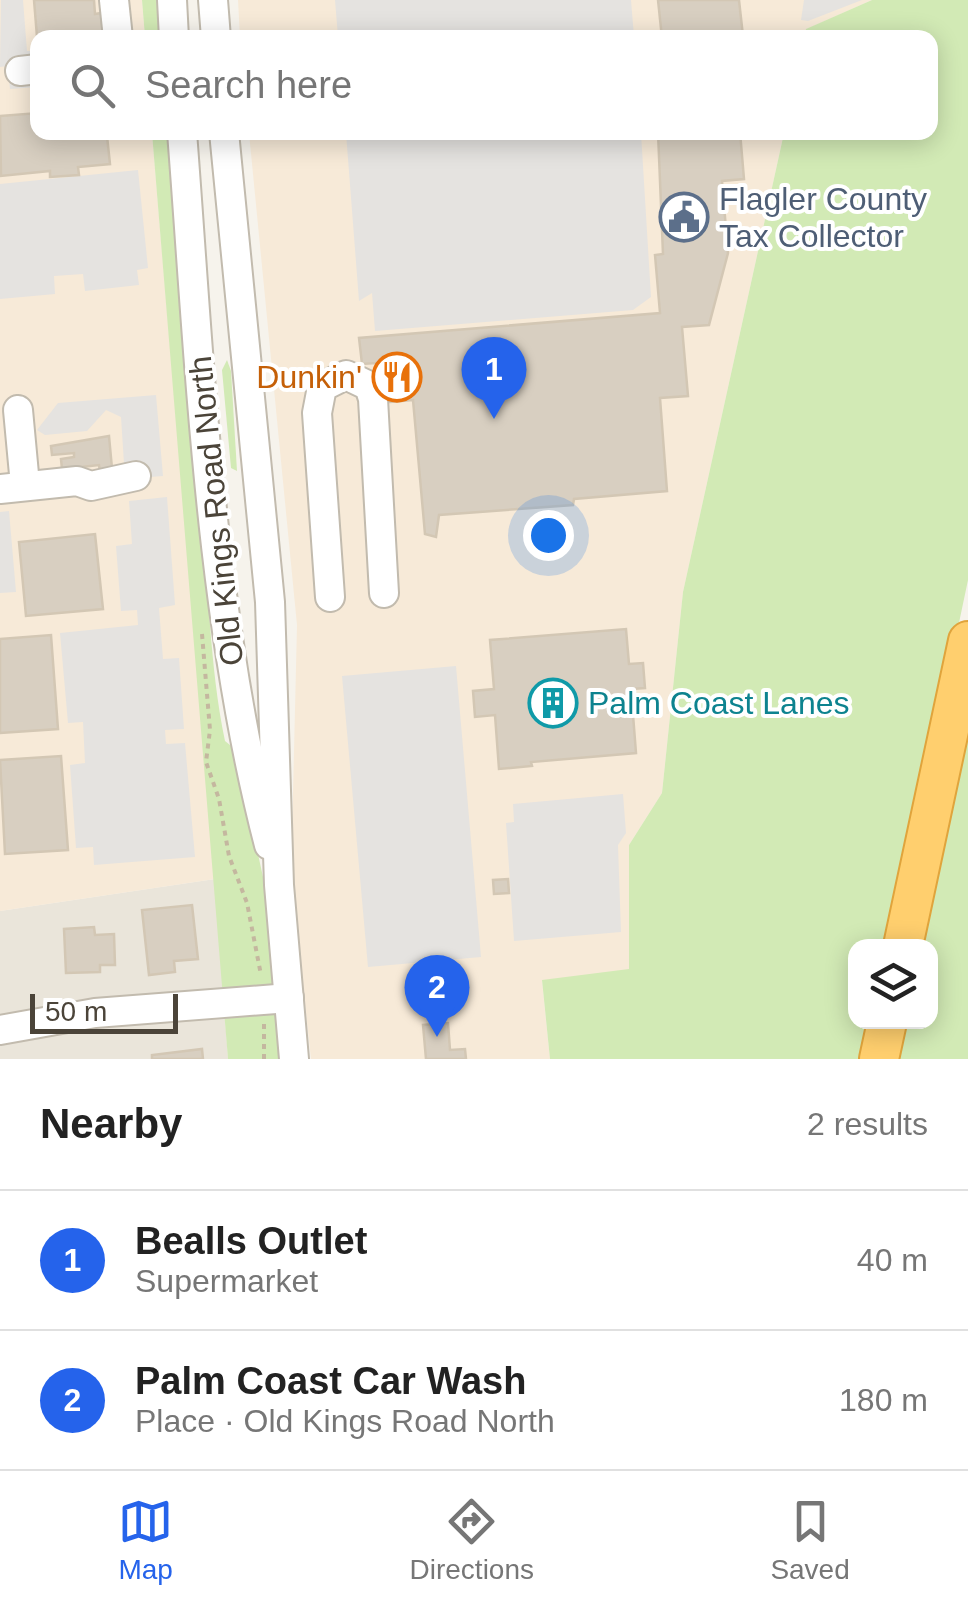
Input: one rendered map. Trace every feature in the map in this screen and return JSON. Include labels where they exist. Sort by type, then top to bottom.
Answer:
[{"type":"highway","points":[[904,939],[968,640]]},
{"type":"highway","points":[[879,1059],[885,1029]]},
{"type":"street","points":[[114,0],[117,30]]},
{"type":"street","points":[[172,0],[174,30]]},
{"type":"street","points":[[213,0],[215,30]]},
{"type":"street","name":"Old Kings Road North","points":[[183,140],[198,339],[237,708],[279,885]]},
{"type":"street","points":[[200,140],[210,290],[218,307],[242,332]]},
{"type":"street","name":"Old Kings Road North","points":[[225,140],[270,602],[279,885],[294,1059]]},
{"type":"street","points":[[330,597],[318,413],[322,387],[346,374],[369,386],[373,399],[384,593]]},
{"type":"street","points":[[18,410],[13,487],[110,475]]},
{"type":"street","points":[[0,1030],[95,1014],[289,998]]},
{"type":"path","points":[[203,658],[210,730],[206,762],[219,799],[229,856],[247,903],[262,981]]},
{"type":"path","points":[[264,1059],[265,1019]]},
{"type":"shaded area","points":[[0,0],[142,0],[144,30],[30,30],[30,140],[153,140],[215,879],[0,911]]},
{"type":"shaded area","points":[[1,0],[23,0],[30,88],[10,89],[8,66],[0,67]]},
{"type":"shaded area","points":[[238,0],[872,0],[807,30],[240,30]]},
{"type":"shaded area","points":[[335,0],[631,0],[633,30],[337,30]]},
{"type":"shaded area","points":[[804,0],[862,0],[808,21],[801,20]]},
{"type":"shaded area","points":[[250,140],[782,140],[683,592],[662,793],[629,845],[629,970],[542,981],[550,1059],[311,1059],[291,878],[297,625]]},
{"type":"shaded area","points":[[347,140],[641,140],[651,297],[633,310],[375,331],[372,293],[359,301]]},
{"type":"shaded area","points":[[138,170],[148,268],[137,270],[139,285],[85,291],[83,274],[54,276],[55,294],[0,299],[0,184]]},
{"type":"shaded area","points":[[156,395],[163,476],[125,479],[121,417],[106,410],[87,431],[45,435],[37,430],[58,403]]},
{"type":"shaded area","points":[[167,497],[175,605],[159,608],[163,659],[179,658],[184,729],[165,730],[166,744],[185,743],[195,857],[94,865],[93,847],[76,848],[70,765],[85,763],[83,722],[68,723],[60,633],[138,625],[137,610],[121,611],[116,546],[132,544],[129,501]]},
{"type":"shaded area","points":[[9,511],[16,592],[0,593],[0,512]]},
{"type":"shaded area","points":[[456,666],[481,957],[368,967],[342,676]]},
{"type":"shaded area","points":[[623,794],[626,833],[618,845],[621,932],[514,941],[506,823],[514,822],[513,804]]},
{"type":"shaded area","points":[[215,879],[228,1059],[0,1059],[0,911]]},
{"type":"green space","points":[[142,0],[161,0],[163,30],[144,30]]},
{"type":"green space","points":[[872,0],[968,0],[968,580],[892,939],[848,939],[848,1029],[873,1029],[867,1059],[550,1059],[542,980],[629,969],[629,845],[662,793],[683,592],[782,140],[938,140],[938,30],[806,30]]},
{"type":"green space","points":[[153,140],[173,140],[194,415],[188,416],[200,497],[213,660],[225,741],[235,749],[263,877],[282,1059],[228,1059]]},
{"type":"green space","points":[[227,360],[237,471],[231,468],[222,370]]},
{"type":"green space","points":[[968,671],[968,1059],[886,1059],[892,1029],[938,1029],[938,939],[911,939]]},
{"type":"building","points":[[34,0],[94,0],[95,14],[101,13],[102,30],[36,30]]},
{"type":"building","points":[[658,0],[739,0],[742,30],[661,30]]},
{"type":"building","points":[[30,114],[30,140],[107,140],[110,164],[78,167],[79,175],[50,177],[50,171],[1,176],[0,116]]},
{"type":"building","points":[[658,140],[741,140],[744,179],[722,181],[728,253],[709,325],[682,327],[688,396],[660,398],[667,491],[574,499],[573,505],[439,515],[436,537],[425,534],[413,400],[379,403],[376,363],[362,364],[359,338],[660,313],[655,255],[663,254]]},
{"type":"building","points":[[109,436],[113,479],[101,480],[99,465],[62,469],[61,459],[74,457],[74,453],[52,455],[51,446]]},
{"type":"building","points":[[95,534],[103,609],[26,616],[19,542]]},
{"type":"building","name":"Palm Coast Lanes","points":[[626,629],[629,664],[643,663],[645,688],[631,689],[636,753],[531,762],[532,766],[499,769],[495,715],[475,717],[473,691],[494,689],[490,640]]},
{"type":"building","points":[[51,635],[58,729],[0,733],[0,639]]},
{"type":"building","points":[[61,756],[68,850],[5,854],[0,760]]},
{"type":"building","points":[[508,879],[509,893],[494,894],[493,880]]},
{"type":"building","points":[[192,905],[198,959],[174,961],[175,972],[149,975],[142,910]]},
{"type":"building","points":[[94,927],[95,935],[114,934],[115,965],[100,965],[100,972],[66,973],[64,929]]},
{"type":"building","points":[[448,1023],[450,1050],[465,1049],[466,1059],[426,1059],[423,1025]]},
{"type":"building","points":[[202,1049],[203,1059],[152,1059],[152,1055]]},
{"type":"place","name":"Flagler County Tax Collector","points":[[684,217]]},
{"type":"place","name":"Dunkin'","points":[[397,377]]},
{"type":"place","name":"Bealls Outlet","points":[[494,419]]},
{"type":"place","name":"Palm Coast Lanes","points":[[553,703]]},
{"type":"place","name":"Palm Coast Car Wash","points":[[437,1037]]}]
